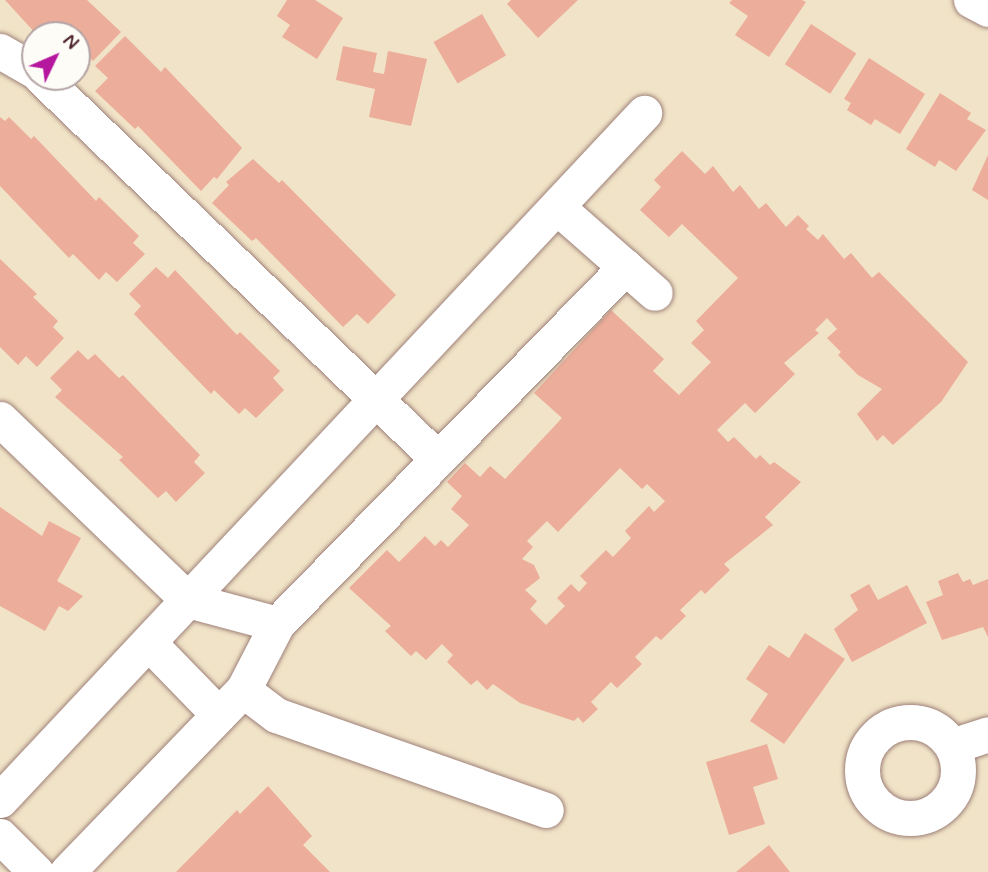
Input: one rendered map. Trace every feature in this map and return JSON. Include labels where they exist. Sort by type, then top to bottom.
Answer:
[{"type":"street","points":[[971,0],[988,9]]},
{"type":"street","points":[[0,51],[21,63]]},
{"type":"street","points":[[56,91],[438,459]]},
{"type":"street","points":[[0,800],[377,401],[643,113]]},
{"type":"street","points":[[556,207],[655,293]]},
{"type":"street","points":[[67,872],[243,690],[277,624],[625,267]]},
{"type":"street","points":[[0,419],[188,600],[277,624]]},
{"type":"street","points":[[149,643],[219,715]]},
{"type":"street","points":[[243,690],[276,715],[546,810]]},
{"type":"street","points":[[954,745],[988,734]]},
{"type":"street","points":[[0,836],[36,872]]},
{"type":"building","points":[[5,0],[87,0],[121,32],[93,61],[91,21],[24,21]]},
{"type":"building","points":[[287,0],[315,0],[343,18],[317,59],[282,37],[290,25],[277,16]]},
{"type":"building","points":[[511,0],[578,0],[538,38],[507,4]]},
{"type":"building","points":[[732,0],[806,2],[769,57],[735,35],[748,16],[729,3]]},
{"type":"building","points":[[482,14],[506,56],[458,84],[434,42]]},
{"type":"building","points":[[811,24],[856,53],[830,94],[785,64]]},
{"type":"building","points":[[125,36],[161,72],[165,67],[242,148],[217,179],[214,177],[201,191],[138,126],[135,129],[95,91],[108,78],[95,66]]},
{"type":"building","points":[[343,46],[377,53],[373,72],[384,74],[388,51],[427,59],[411,126],[369,117],[375,89],[336,80]]},
{"type":"building","points":[[869,58],[925,94],[900,134],[875,119],[871,125],[847,110],[851,103],[844,99]]},
{"type":"building","points":[[940,93],[971,113],[967,119],[986,130],[956,171],[939,160],[935,167],[906,149]]},
{"type":"building","points":[[0,117],[5,121],[9,117],[31,139],[34,136],[96,201],[99,197],[139,236],[133,243],[145,254],[117,282],[106,272],[99,280],[73,254],[69,258],[0,186]]},
{"type":"building","points":[[682,151],[705,174],[713,166],[733,192],[740,185],[759,209],[766,203],[786,227],[798,215],[809,226],[806,229],[818,240],[823,234],[844,259],[851,253],[872,278],[879,272],[968,362],[941,402],[893,445],[883,435],[877,441],[857,414],[882,389],[858,375],[838,355],[841,352],[827,338],[837,329],[827,318],[815,330],[819,333],[784,363],[795,374],[755,413],[745,403],[717,430],[728,442],[734,437],[756,459],[760,455],[770,465],[774,462],[801,482],[765,517],[773,525],[724,564],[730,570],[705,594],[701,590],[680,610],[686,616],[661,640],[656,636],[635,657],[642,664],[617,688],[611,682],[591,702],[598,709],[583,723],[578,717],[574,721],[520,703],[493,684],[487,690],[477,680],[471,685],[447,662],[453,655],[442,644],[426,660],[416,651],[411,656],[385,631],[391,626],[349,588],[387,550],[399,562],[425,536],[435,546],[441,540],[448,547],[469,525],[451,509],[462,496],[447,482],[465,463],[480,477],[490,466],[505,479],[562,418],[534,393],[611,310],[664,359],[653,371],[679,395],[711,362],[691,343],[704,330],[696,321],[738,278],[682,224],[669,237],[640,210],[661,187],[654,180]],"holes":[[[620,468],[642,489],[647,484],[665,501],[654,512],[649,506],[625,531],[631,538],[613,557],[606,550],[580,576],[587,583],[579,592],[571,584],[557,598],[565,606],[546,625],[530,609],[537,601],[525,590],[540,578],[534,565],[522,559],[533,547],[527,541],[547,521],[558,532]]]},
{"type":"building","points":[[988,155],[988,200],[972,190]]},
{"type":"building","points":[[253,159],[279,183],[282,180],[396,295],[368,324],[357,314],[343,327],[256,238],[252,241],[212,203],[229,185],[226,182]]},
{"type":"building","points":[[0,259],[37,294],[33,297],[58,321],[53,327],[64,338],[37,367],[26,356],[18,365],[0,347]]},
{"type":"building","points":[[156,267],[168,278],[175,270],[237,335],[240,332],[280,371],[273,378],[284,390],[256,418],[245,408],[239,414],[214,390],[211,394],[134,314],[141,306],[129,294]]},
{"type":"building","points":[[78,350],[88,360],[95,354],[119,378],[123,375],[200,455],[194,462],[205,473],[176,502],[166,491],[158,498],[119,460],[123,457],[55,397],[62,390],[50,378]]},
{"type":"building","points":[[0,507],[42,536],[49,521],[81,538],[57,581],[83,596],[68,611],[59,606],[45,631],[0,606]]},
{"type":"building","points":[[958,573],[963,582],[970,579],[973,585],[988,579],[988,637],[983,627],[942,640],[926,602],[943,595],[938,581]]},
{"type":"building","points":[[869,584],[878,600],[907,585],[927,623],[852,662],[834,629],[858,610],[850,595]]},
{"type":"building","points":[[805,633],[845,659],[784,744],[750,721],[768,694],[746,679],[769,645],[789,658]]},
{"type":"building","points":[[767,744],[778,779],[753,787],[765,824],[729,835],[706,762]]},
{"type":"building","points":[[268,786],[312,836],[303,845],[330,872],[176,872],[237,810],[240,814]]},
{"type":"building","points":[[769,845],[790,872],[736,872]]}]
